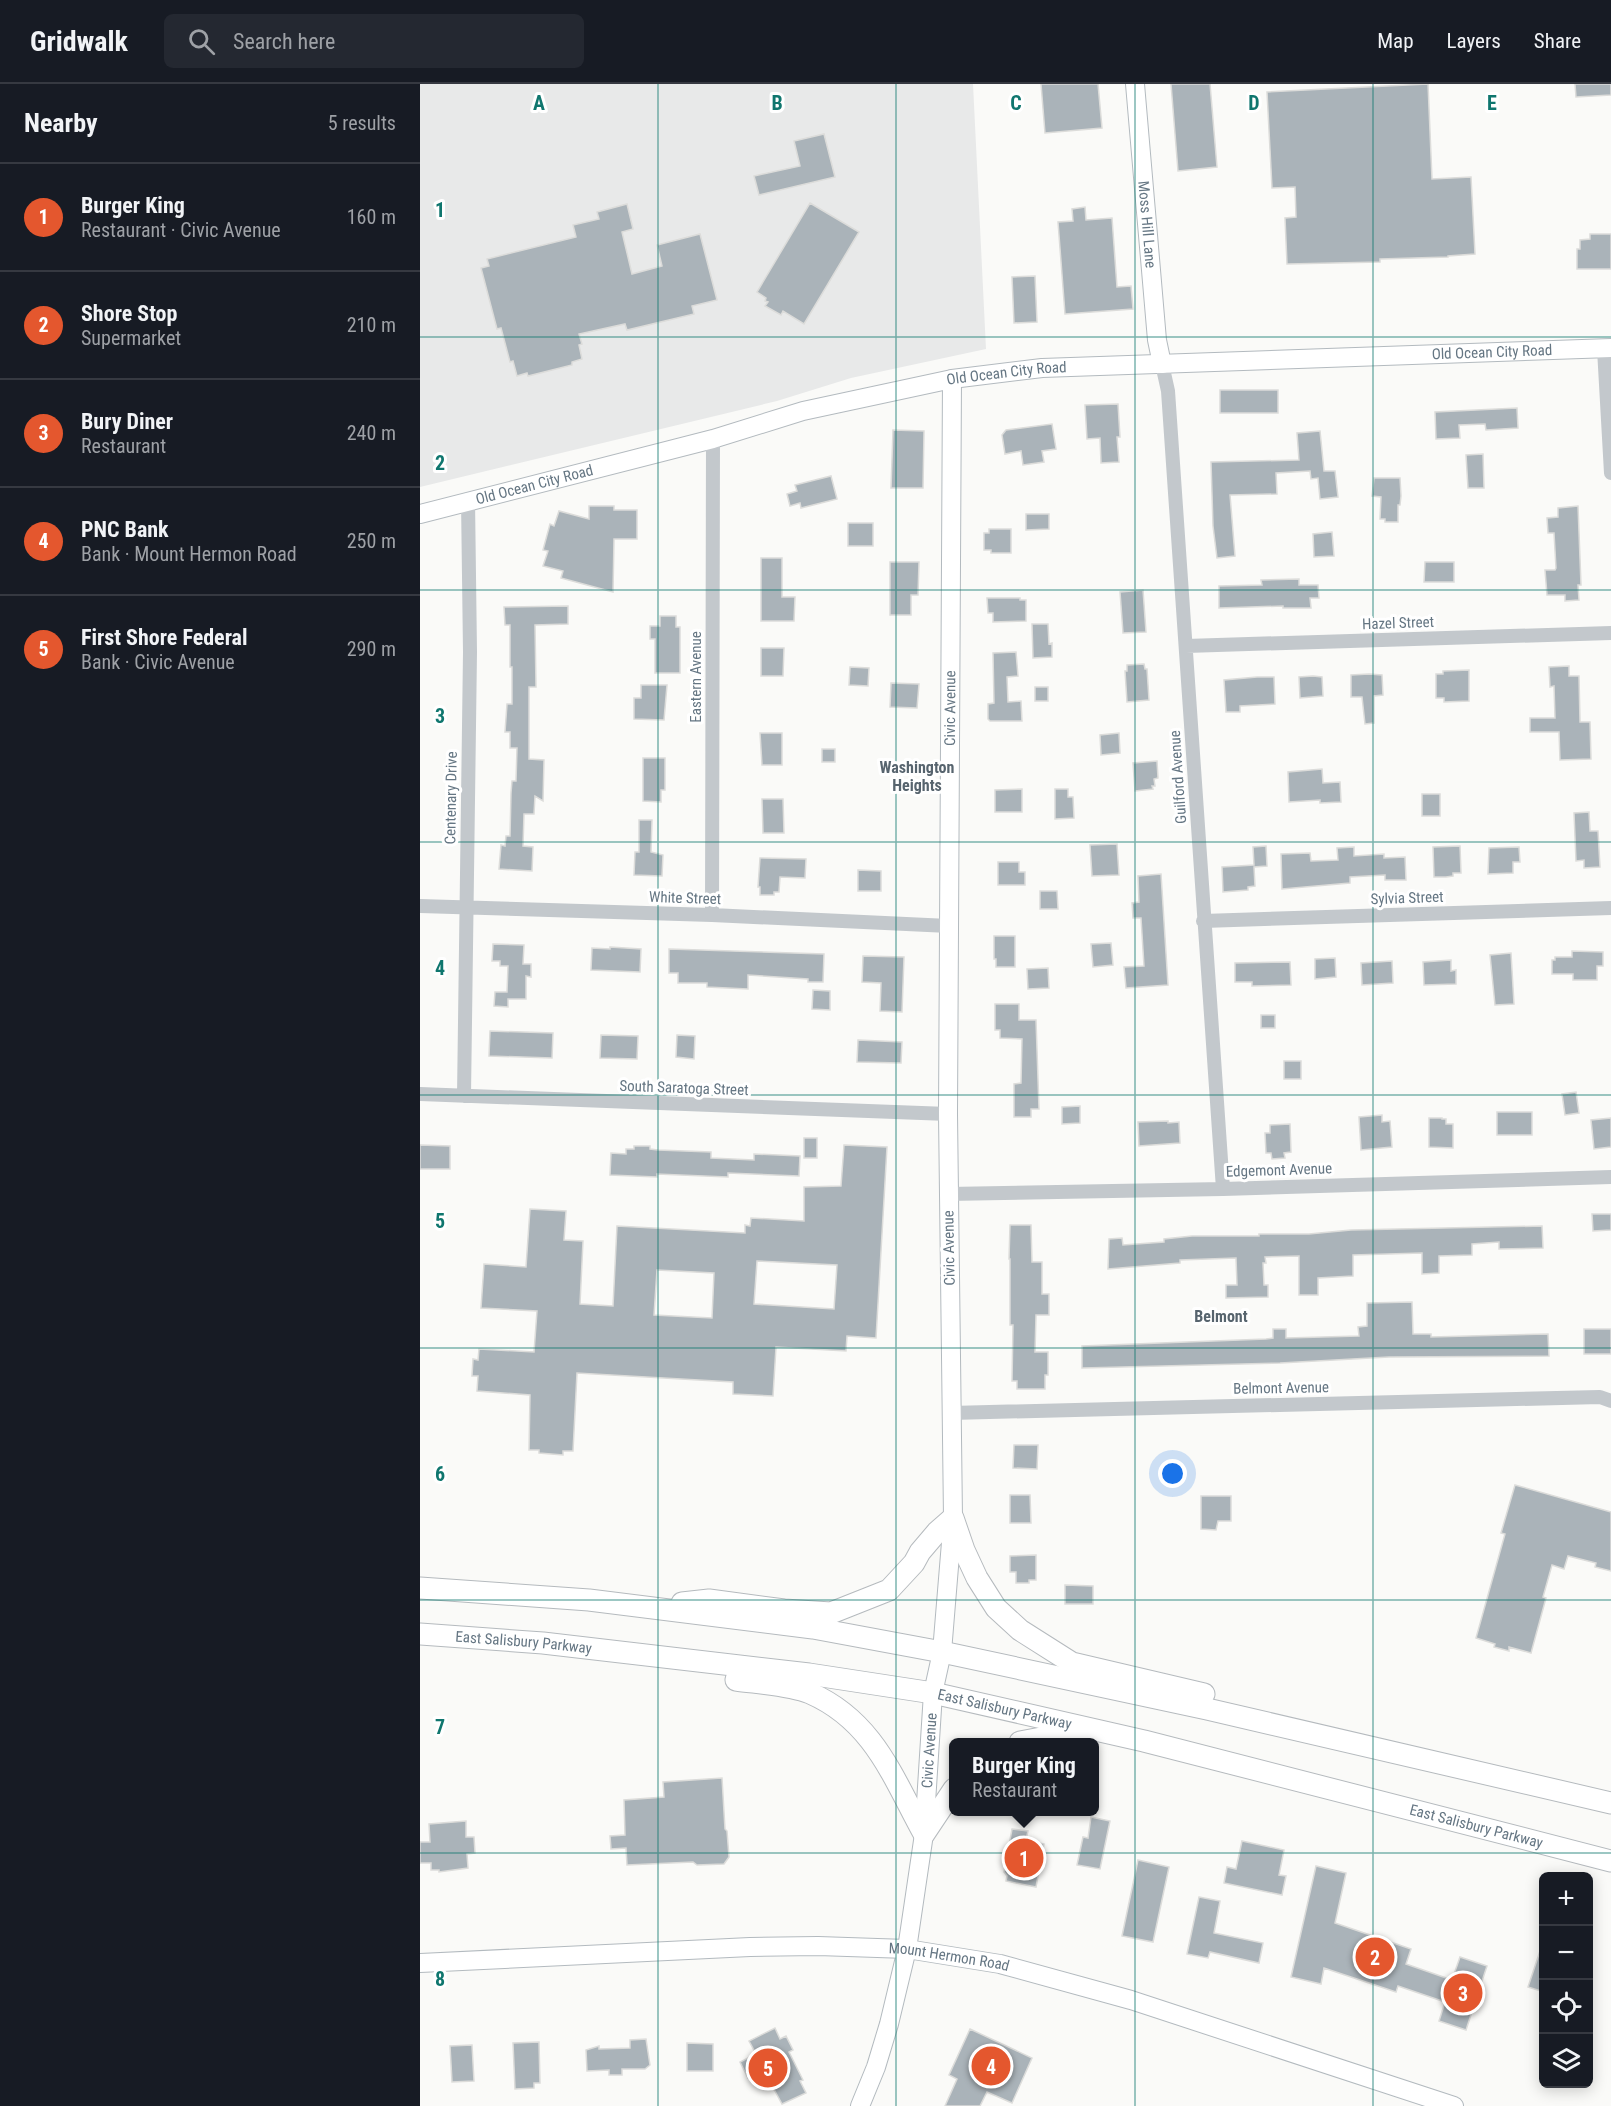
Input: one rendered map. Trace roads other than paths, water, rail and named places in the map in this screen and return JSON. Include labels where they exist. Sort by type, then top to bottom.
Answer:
[{"type":"main road","name":"Moss Hill Lane","points":[[1135,84],[1157,340],[1162,364]]},
{"type":"main road","name":"Old Ocean City Road","points":[[420,514],[713,439],[803,411],[952,379],[1042,368],[1607,348]]},
{"type":"main road","name":"Civic Avenue","points":[[860,2106],[876,2067],[889,2024],[907,1949],[924,1834],[933,1694],[942,1652],[953,1518],[948,1194],[952,379]]},
{"type":"main road","points":[[652,1607],[709,1600],[784,1610],[831,1613],[889,1590],[914,1563],[937,1532],[953,1518],[977,1578],[996,1608],[1020,1630],[1072,1663],[1222,1698],[1365,1745]]},
{"type":"main road","points":[[420,1588],[589,1600],[813,1628],[942,1652],[1365,1745],[1611,1803]]},
{"type":"main road","name":"East Salisbury Parkway","points":[[420,1634],[543,1643],[809,1674],[933,1694],[1144,1741],[1611,1861]]},
{"type":"main road","points":[[543,1643],[596,1664],[762,1683],[809,1693],[835,1708],[860,1727],[880,1752],[924,1834],[949,1796]]},
{"type":"main road","points":[[1043,1738],[1057,1735],[1071,1738]]},
{"type":"main road","points":[[1099,1744],[1216,1773],[1296,1779]]},
{"type":"main road","name":"Mount Hermon Road","points":[[420,1963],[750,1947],[818,1946],[907,1949],[1000,1964],[1131,2000],[1454,2106]]},
{"type":"street","points":[[1607,348],[1611,473]]},
{"type":"street","name":"Guilford Avenue","points":[[1162,364],[1168,391],[1223,1189]]},
{"type":"street","name":"Eastern Avenue","points":[[712,915],[713,439]]},
{"type":"street","name":"Centenary Drive","points":[[464,1096],[470,652],[468,500]]},
{"type":"street","name":"Hazel Street","points":[[1186,646],[1611,633]]},
{"type":"street","name":"White Street","points":[[420,906],[712,915],[949,926]]},
{"type":"street","name":"Sylvia Street","points":[[1203,921],[1611,908]]},
{"type":"street","name":"South Saratoga Street","points":[[420,1095],[948,1114]]},
{"type":"street","name":"Edgemont Avenue","points":[[948,1194],[1223,1189],[1611,1177]]},
{"type":"street","name":"Belmont Avenue","points":[[951,1413],[1600,1397],[1611,1401]]},
{"type":"place","name":"Burger King","points":[[1024,1858]]},
{"type":"place","name":"Shore Stop","points":[[1375,1957]]},
{"type":"place","name":"Bury Diner","points":[[1463,1993]]},
{"type":"place","name":"PNC Bank","points":[[991,2066]]},
{"type":"place","name":"First Shore Federal","points":[[768,2068]]},
{"type":"district","name":"Washington Heights","points":[[917,776]]},
{"type":"district","name":"Belmont","points":[[1221,1316]]}]
